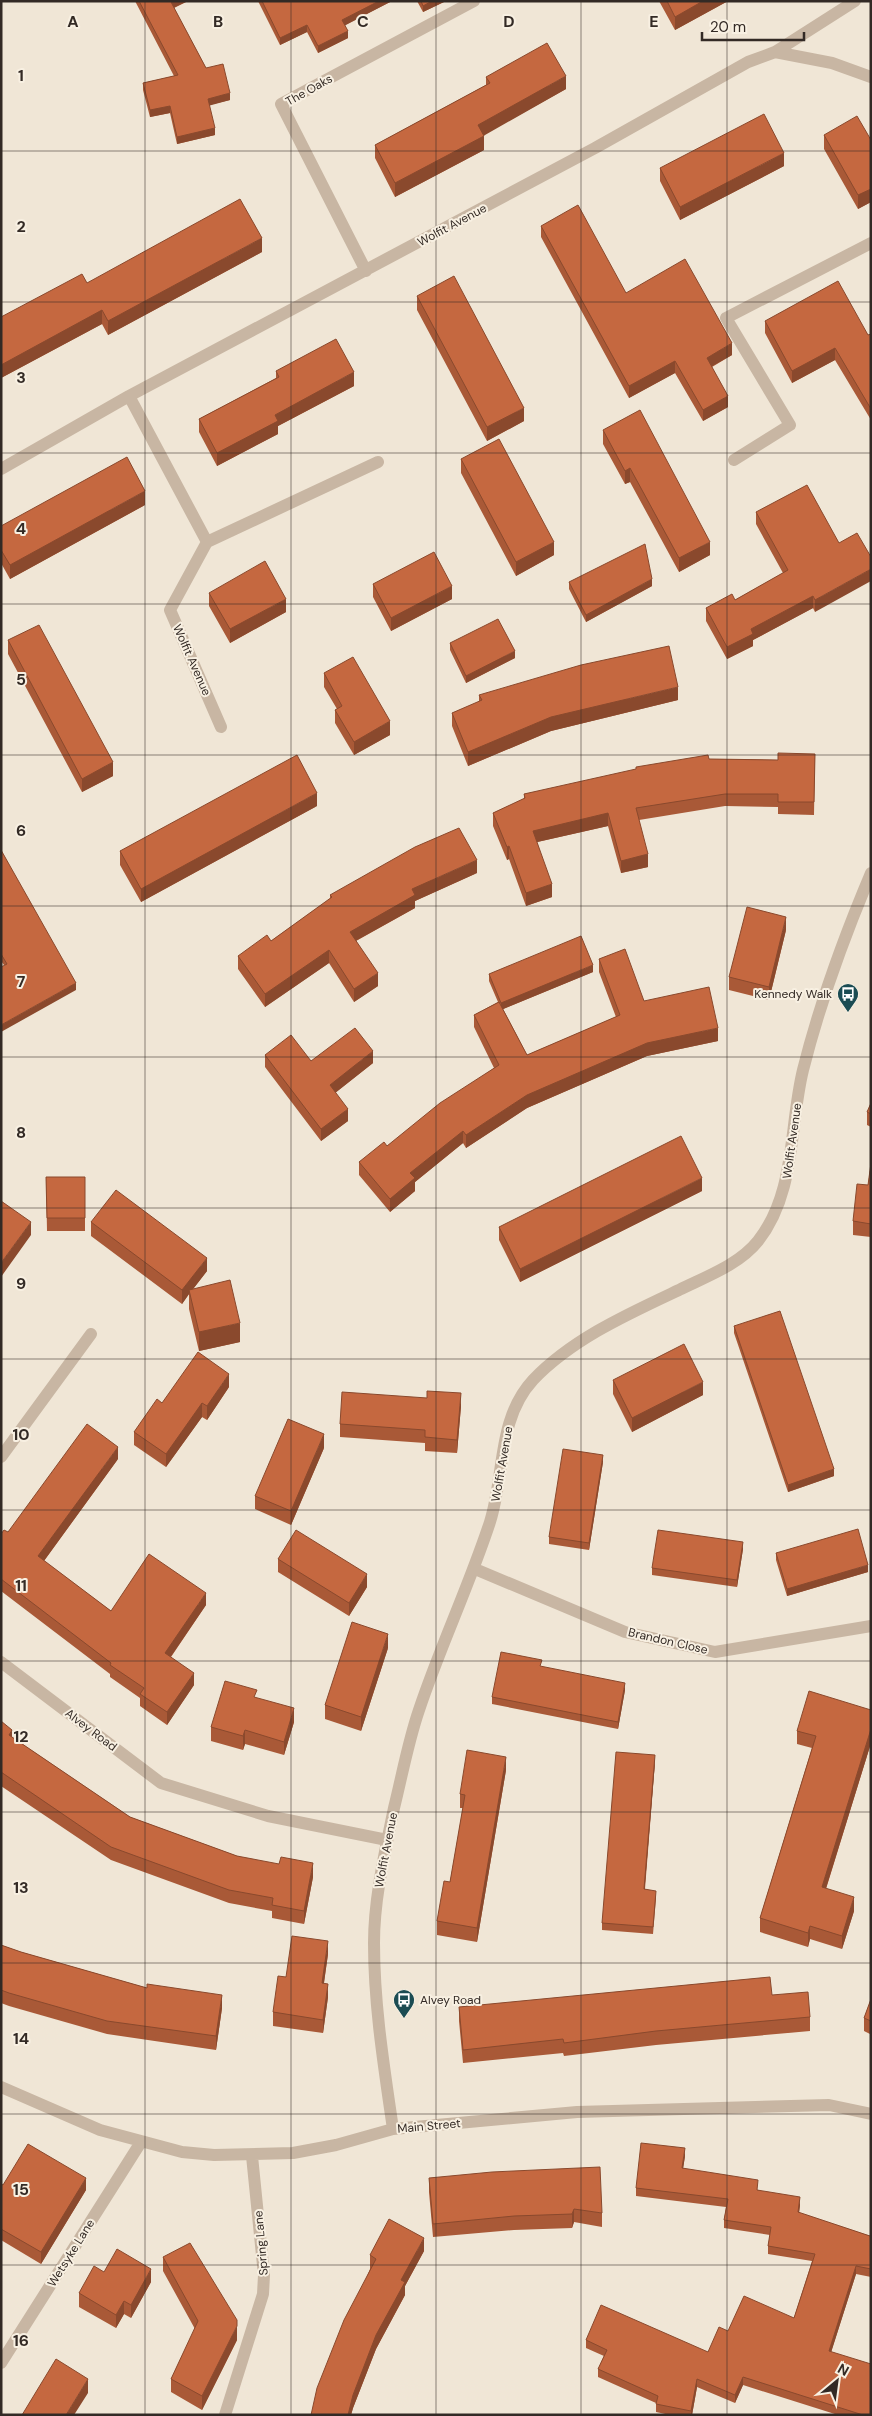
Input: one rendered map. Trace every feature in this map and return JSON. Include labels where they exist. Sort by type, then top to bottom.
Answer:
[{"type":"street","name":"The Oaks","points":[[366,271],[281,104],[474,1]]},
{"type":"street","name":"Wolfit Avenue","points":[[1,469],[129,396],[595,148],[748,62],[775,52],[855,1]]},
{"type":"street","points":[[775,52],[832,62],[871,77]]},
{"type":"street","points":[[734,460],[790,425],[726,318],[871,243]]},
{"type":"street","points":[[129,396],[207,542],[378,462]]},
{"type":"street","name":"Wolfit Avenue","points":[[207,542],[170,610],[221,727]]},
{"type":"street","name":"Wolfit Avenue","points":[[393,2129],[380,2038],[374,1940],[378,1894],[403,1767],[418,1711],[475,1569],[499,1488],[505,1438],[515,1406],[530,1383],[558,1355],[632,1312],[726,1266],[744,1255],[758,1242],[774,1215],[786,1185],[795,1108],[804,1068],[832,970],[871,873]]},
{"type":"street","points":[[1,1457],[91,1334]]},
{"type":"street","name":"Brandon Close","points":[[475,1569],[625,1632],[715,1652],[871,1626]]},
{"type":"street","name":"Alvey Road","points":[[1,1662],[161,1784],[268,1816],[388,1840]]},
{"type":"street","name":"Main Street","points":[[1,2087],[100,2130],[141,2142],[182,2152],[252,2156],[292,2153],[336,2145],[393,2129],[577,2112],[829,2105],[871,2114]]},
{"type":"street","name":"Wetsyke Lane","points":[[1,2363],[141,2142]]},
{"type":"street","name":"Spring Lane","points":[[225,2415],[263,2294],[264,2275],[252,2156]]},
{"type":"building","points":[[139,1],[173,1],[171,2],[206,68],[223,64],[230,93],[208,99],[215,128],[177,137],[170,106],[150,110],[143,83],[178,75]]},
{"type":"building","points":[[262,1],[379,1],[342,20],[348,31],[318,46],[307,25],[280,38]]},
{"type":"building","points":[[421,1],[432,1],[423,6]]},
{"type":"building","points":[[667,1],[703,1],[675,17]]},
{"type":"building","points":[[547,43],[566,76],[478,125],[484,136],[395,183],[375,145],[490,83],[486,77]]},
{"type":"building","points":[[764,114],[784,153],[680,207],[660,168]]},
{"type":"building","points":[[857,116],[871,140],[871,189],[858,195],[824,135]]},
{"type":"building","points":[[240,199],[262,238],[108,321],[102,310],[1,365],[1,317],[82,274],[87,283]]},
{"type":"building","points":[[578,205],[626,293],[685,259],[732,343],[707,358],[728,396],[703,410],[675,361],[629,386],[541,226]]},
{"type":"building","points":[[454,276],[524,408],[487,427],[417,296]]},
{"type":"building","points":[[838,281],[868,335],[871,334],[871,409],[835,348],[792,371],[765,321]]},
{"type":"building","points":[[336,339],[354,372],[275,415],[278,421],[217,453],[199,419],[279,377],[276,371]]},
{"type":"building","points":[[640,410],[710,542],[679,558],[630,468],[625,471],[603,430]]},
{"type":"building","points":[[499,439],[554,542],[516,562],[461,459]]},
{"type":"building","points":[[127,457],[145,491],[10,565],[1,550],[1,526]]},
{"type":"building","points":[[807,485],[839,543],[857,533],[871,557],[871,569],[815,600],[813,596],[751,629],[753,634],[727,647],[706,608],[732,594],[735,600],[788,570],[756,512]]},
{"type":"building","points":[[645,544],[652,579],[586,615],[569,582]]},
{"type":"building","points":[[434,552],[452,586],[391,618],[373,584]]},
{"type":"building","points":[[265,561],[286,599],[230,629],[209,593]]},
{"type":"building","points":[[498,619],[515,651],[466,676],[450,643]]},
{"type":"building","points":[[39,625],[113,762],[82,779],[8,640]]},
{"type":"building","points":[[669,646],[678,687],[551,717],[468,752],[452,713],[482,700],[479,695],[581,665]]},
{"type":"building","points":[[353,657],[390,721],[354,742],[335,710],[342,706],[324,673]]},
{"type":"building","points":[[778,753],[815,754],[814,802],[778,802],[778,794],[725,794],[636,808],[648,854],[621,861],[608,813],[533,831],[552,884],[526,893],[509,846],[507,847],[493,813],[525,798],[524,794],[636,769],[636,767],[708,755],[709,759],[778,760]]},
{"type":"building","points":[[297,755],[317,793],[141,889],[120,851]]},
{"type":"building","points":[[459,828],[477,860],[412,889],[415,895],[350,932],[378,973],[354,989],[329,950],[265,994],[238,956],[267,935],[271,941],[332,897],[330,895],[415,847]]},
{"type":"building","points":[[1,850],[76,983],[1,1025],[1,967],[7,964],[1,954]]},
{"type":"building","points":[[747,907],[786,917],[769,987],[729,977]]},
{"type":"building","points":[[581,936],[593,965],[501,1003],[489,974]]},
{"type":"building","points":[[625,949],[644,1001],[709,987],[718,1028],[647,1043],[527,1095],[466,1135],[463,1131],[410,1173],[415,1178],[390,1199],[359,1162],[384,1142],[387,1146],[440,1103],[499,1065],[474,1015],[499,1002],[527,1055],[620,1015],[599,959]]},
{"type":"building","points":[[355,1028],[373,1051],[330,1085],[348,1109],[321,1129],[265,1055],[291,1035],[311,1061]]},
{"type":"building","points":[[871,1103],[871,1114],[867,1112]]},
{"type":"building","points":[[681,1136],[702,1178],[520,1269],[499,1227]]},
{"type":"building","points":[[871,1163],[871,1224],[853,1221],[857,1184],[868,1185]]},
{"type":"building","points":[[46,1177],[85,1177],[85,1218],[47,1218]]},
{"type":"building","points":[[116,1190],[207,1258],[182,1290],[91,1222]]},
{"type":"building","points":[[1,1201],[31,1222],[1,1263]]},
{"type":"building","points":[[230,1280],[240,1323],[199,1332],[189,1290]]},
{"type":"building","points":[[780,1311],[834,1469],[788,1485],[734,1326]]},
{"type":"building","points":[[684,1344],[703,1382],[632,1418],[613,1380]]},
{"type":"building","points":[[198,1352],[229,1374],[207,1406],[202,1403],[166,1454],[134,1432],[157,1399],[162,1403]]},
{"type":"building","points":[[427,1391],[461,1393],[457,1440],[425,1437],[425,1430],[340,1424],[342,1392],[427,1398]]},
{"type":"building","points":[[288,1419],[324,1434],[291,1511],[255,1496]]},
{"type":"building","points":[[87,1424],[118,1447],[38,1556],[111,1611],[149,1554],[206,1593],[165,1653],[194,1673],[167,1712],[140,1694],[144,1688],[110,1665],[111,1663],[1,1579],[1,1534],[4,1530],[8,1532]]},
{"type":"building","points":[[563,1449],[603,1455],[589,1543],[549,1537]]},
{"type":"building","points":[[858,1529],[868,1565],[787,1589],[776,1553]]},
{"type":"building","points":[[296,1530],[367,1574],[349,1603],[278,1559]]},
{"type":"building","points":[[658,1530],[743,1542],[737,1580],[652,1568]]},
{"type":"building","points":[[352,1622],[388,1634],[361,1717],[325,1705]]},
{"type":"building","points":[[501,1652],[542,1660],[540,1666],[625,1683],[618,1722],[492,1697]]},
{"type":"building","points":[[225,1681],[257,1690],[254,1697],[294,1708],[284,1742],[245,1730],[243,1736],[211,1727]]},
{"type":"building","points":[[809,1691],[871,1710],[871,1729],[822,1887],[854,1897],[842,1936],[810,1926],[808,1933],[760,1918],[816,1736],[797,1731]]},
{"type":"building","points":[[1,1721],[12,1730],[9,1735],[130,1817],[237,1856],[279,1864],[281,1857],[313,1863],[304,1911],[272,1905],[273,1898],[229,1890],[111,1847],[1,1772]]},
{"type":"building","points":[[467,1750],[506,1757],[477,1928],[437,1921],[444,1881],[450,1882],[465,1795],[460,1794]]},
{"type":"building","points":[[616,1752],[655,1755],[644,1889],[656,1891],[653,1927],[602,1923]]},
{"type":"building","points":[[292,1936],[328,1941],[322,1983],[328,1984],[323,2020],[273,2012],[278,1976],[286,1977]]},
{"type":"building","points":[[1,1945],[147,1988],[147,1984],[222,1995],[216,2036],[107,2021],[1,1990]]},
{"type":"building","points":[[770,1977],[772,1995],[808,1992],[810,2017],[656,2031],[564,2043],[563,2039],[463,2050],[459,2007]]},
{"type":"building","points":[[871,1999],[871,2021],[864,2018]]},
{"type":"building","points":[[641,2143],[685,2148],[682,2168],[758,2180],[757,2190],[800,2197],[798,2212],[870,2236],[871,2234],[871,2269],[856,2266],[829,2351],[871,2364],[871,2415],[863,2415],[743,2377],[735,2395],[697,2379],[691,2411],[656,2404],[658,2396],[598,2369],[607,2350],[586,2340],[601,2305],[708,2352],[719,2327],[728,2331],[744,2296],[794,2318],[815,2254],[768,2246],[771,2227],[724,2220],[728,2199],[636,2188]]},
{"type":"building","points":[[28,2144],[86,2178],[41,2252],[1,2229],[1,2184],[3,2185]]},
{"type":"building","points":[[600,2167],[602,2213],[574,2209],[572,2214],[514,2216],[433,2224],[429,2178],[492,2172]]},
{"type":"building","points":[[389,2219],[424,2238],[401,2280],[405,2282],[376,2335],[353,2395],[348,2415],[311,2415],[317,2388],[344,2320],[376,2259],[370,2255]]},
{"type":"building","points":[[190,2243],[237,2320],[237,2326],[202,2396],[171,2379],[198,2321],[163,2257]]},
{"type":"building","points":[[117,2249],[151,2269],[131,2305],[124,2301],[116,2315],[79,2293],[94,2266],[104,2272]]},
{"type":"building","points":[[56,2359],[88,2379],[66,2415],[22,2415]]},
{"type":"place","name":"Kennedy Walk","points":[[848,1013]]},
{"type":"place","name":"Alvey Road","points":[[404,2019]]}]
